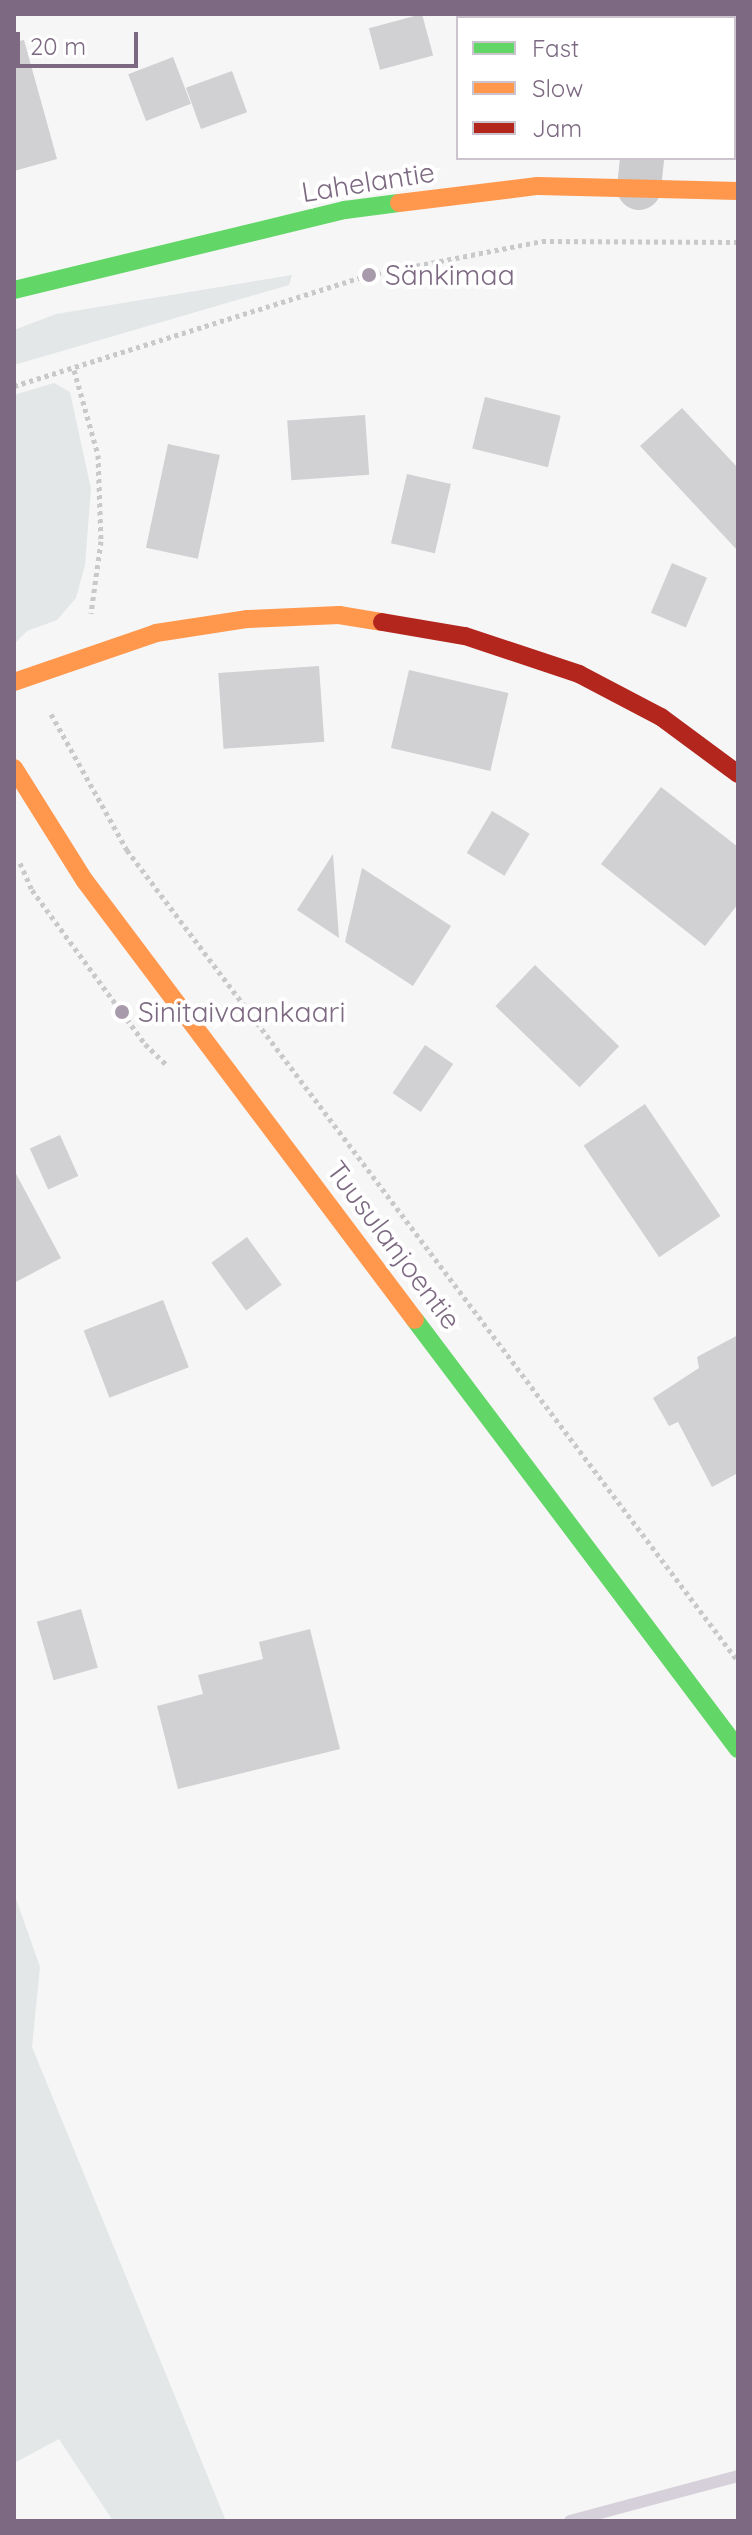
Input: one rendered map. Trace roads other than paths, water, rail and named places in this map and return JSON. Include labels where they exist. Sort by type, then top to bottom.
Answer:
[{"type":"street","name":"Lahelantie","points":[[14,290],[345,210],[640,173],[738,191]]},
{"type":"street","points":[[14,682],[32,672],[156,633],[248,619],[339,615],[465,636],[579,674],[661,717],[738,774]]},
{"type":"street","name":"Tuusulanjoentie","points":[[14,768],[85,881],[738,1749]]},
{"type":"waterway","points":[[570,2521],[738,2476]]},
{"type":"place","name":"Sänkimaa","points":[[369,275]]},
{"type":"place","name":"Sinitaivaankaari","points":[[122,1012]]}]
